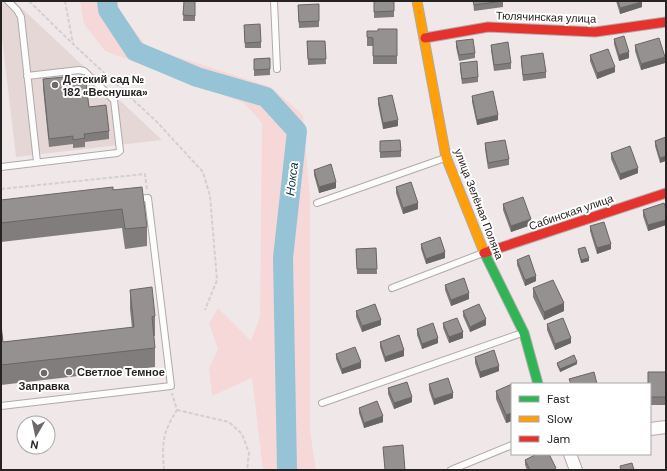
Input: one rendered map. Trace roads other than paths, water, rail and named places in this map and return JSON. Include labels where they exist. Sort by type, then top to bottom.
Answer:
[{"type":"street","name":"улица Зелёная Поляна","points":[[417,1],[446,157],[484,253],[524,332],[538,383]]},
{"type":"street","name":"Тюлячинская улица","points":[[425,38],[488,27],[595,32],[666,22]]},
{"type":"street","name":"Сабинская улица","points":[[484,253],[666,192]]},
{"type":"street","points":[[651,429],[666,427]]},
{"type":"street","points":[[570,455],[576,470]]},
{"type":"lane","points":[[8,1],[20,15],[37,162]]},
{"type":"lane","points":[[274,1],[277,69]]},
{"type":"lane","points":[[1,167],[117,153],[120,151],[114,100],[84,71],[79,70],[28,76]]},
{"type":"lane","points":[[317,203],[446,157]]},
{"type":"lane","points":[[1,406],[170,386],[148,198],[132,199]]},
{"type":"lane","points":[[392,288],[484,253]]},
{"type":"lane","points":[[322,403],[524,332]]},
{"type":"lane","points":[[451,470],[511,446]]},
{"type":"waterway","name":"Нокса","points":[[107,1],[108,10],[135,51],[197,77],[266,97],[297,131],[283,258],[287,470]]},
{"type":"place","name":"Детский сад № 182 «Веснушка»","points":[[55,85]]},
{"type":"place","name":"Светлое Темное","points":[[69,372]]},
{"type":"place","name":"Заправка","points":[[44,373]]}]
